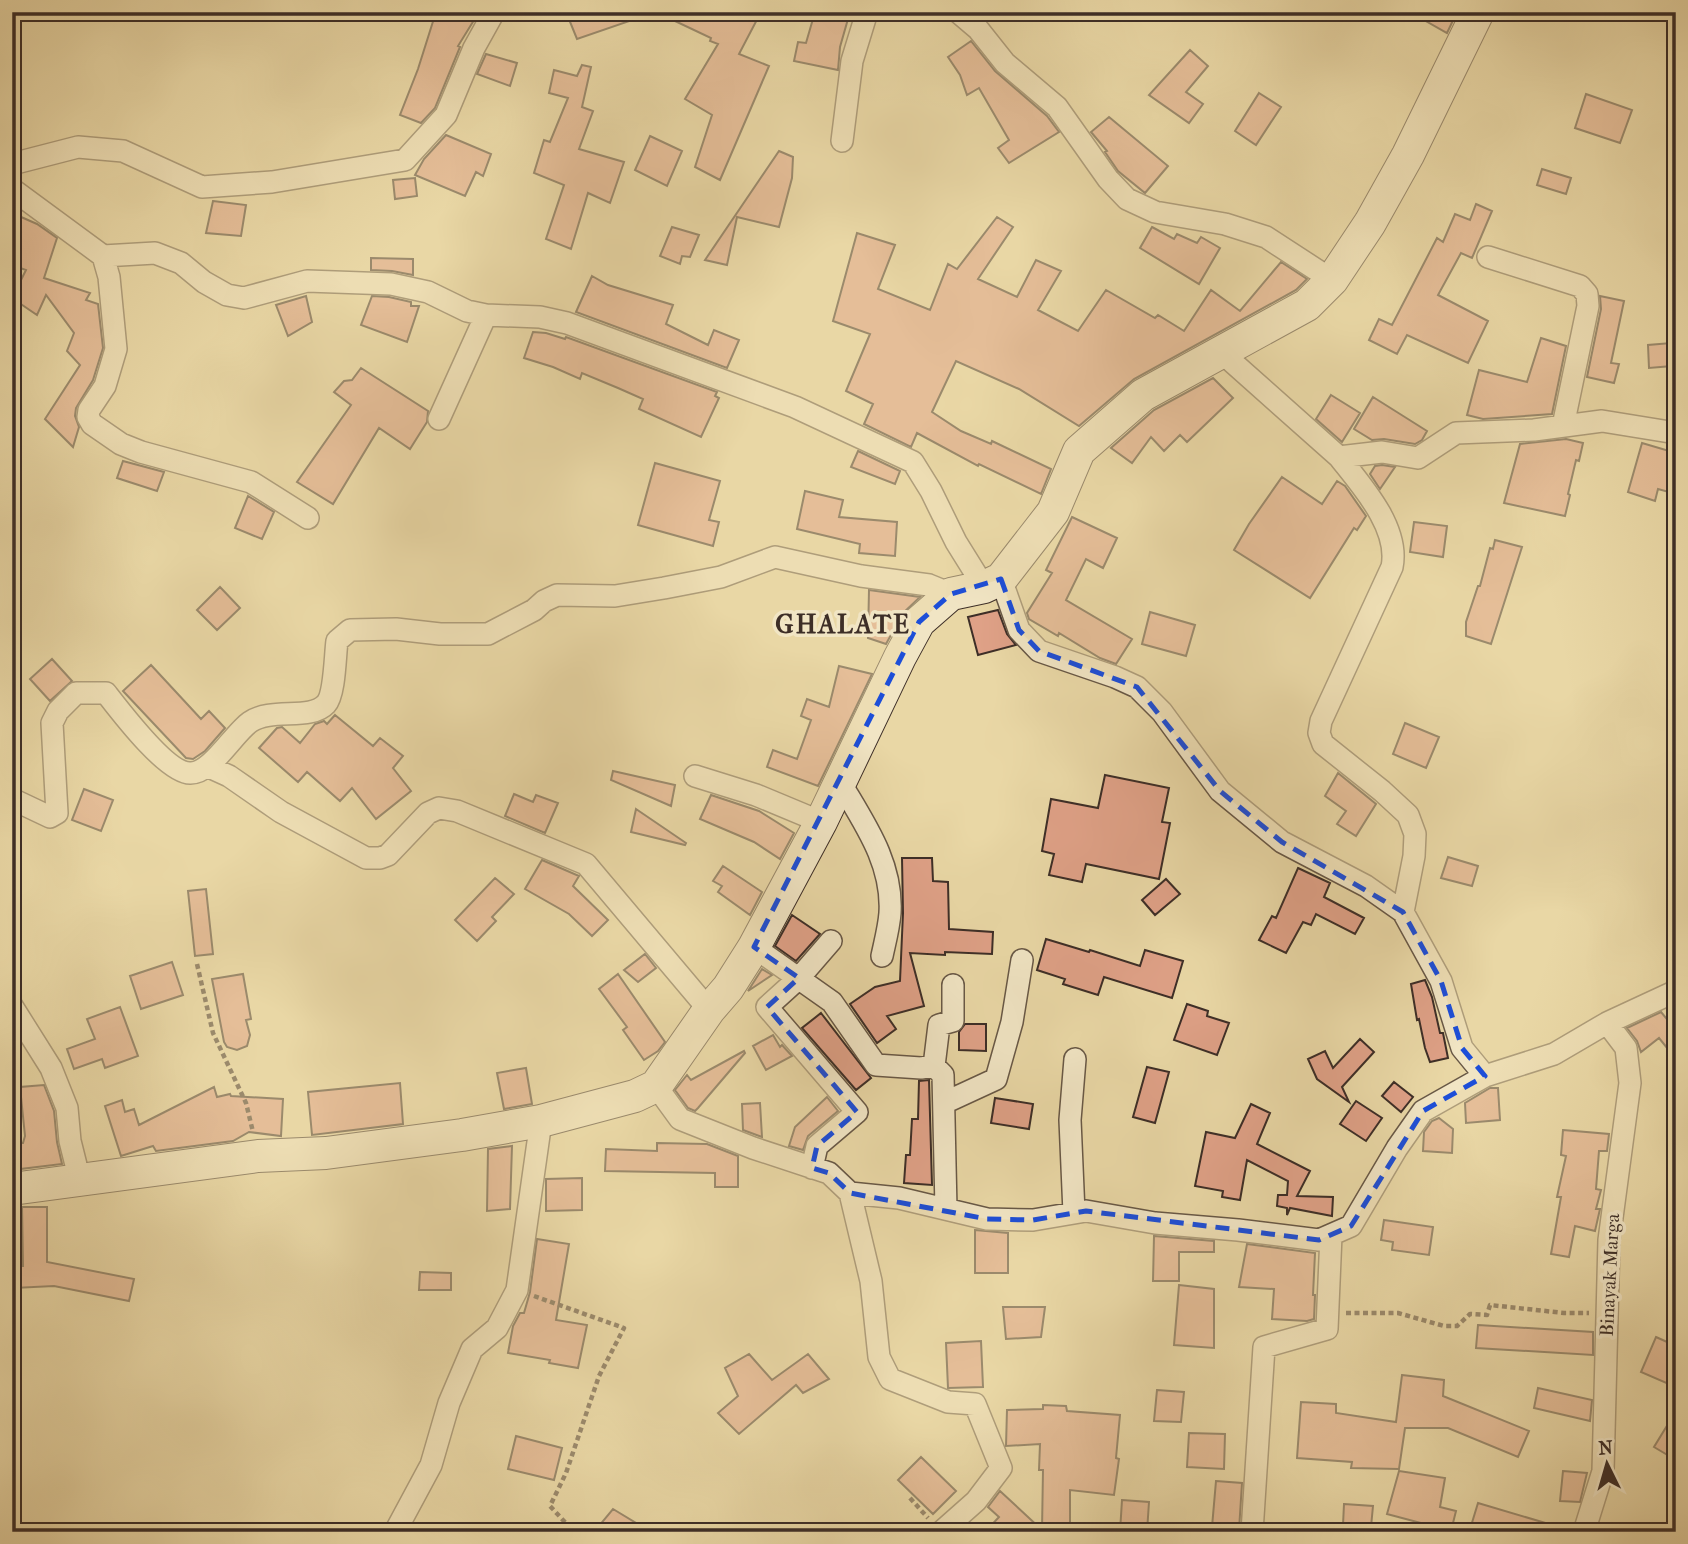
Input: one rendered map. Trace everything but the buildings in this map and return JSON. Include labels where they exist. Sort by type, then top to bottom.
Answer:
[{"type":"main road","points":[[12,1189],[258,1156],[326,1153],[462,1135],[541,1121],[635,1096],[656,1086],[709,1010],[728,988],[754,947],[821,822],[919,622],[951,594],[993,583],[1053,512],[1079,451],[1143,395],[1307,305],[1332,279],[1370,223],[1408,155],[1478,12]]},
{"type":"street","points":[[12,164],[78,147],[123,151],[202,187],[272,182],[405,160],[446,115],[474,48],[495,12]]},
{"type":"street","points":[[842,141],[852,61],[867,12]]},
{"type":"street","points":[[958,12],[978,29],[1005,63],[1057,107],[1108,179],[1127,198],[1155,212],[1225,224],[1266,237],[1332,279]]},
{"type":"street","points":[[12,189],[103,256],[109,277],[116,349],[105,386],[89,411],[88,417],[92,424],[121,444],[141,452],[251,482],[308,518]]},
{"type":"street","points":[[103,256],[155,253],[181,263],[204,282],[227,295],[244,298],[307,281],[391,284],[428,292],[467,311],[486,315],[540,317],[568,323],[795,407],[913,463],[931,491],[956,542],[993,583],[1019,630],[1039,651],[1137,687],[1162,712],[1220,791],[1282,842],[1366,886],[1404,912],[1441,981],[1462,1048],[1485,1076]]},
{"type":"street","points":[[1488,257],[1580,286],[1587,294],[1588,306],[1563,426]]},
{"type":"street","points":[[439,419],[486,315]]},
{"type":"street","points":[[1221,352],[1339,457],[1373,501],[1394,544],[1392,567],[1321,721],[1319,733],[1323,744],[1382,791],[1408,816],[1415,834],[1404,912]]},
{"type":"street","points":[[1339,457],[1382,452],[1418,458],[1456,433],[1602,421],[1676,433]]},
{"type":"street","points":[[12,799],[50,817],[57,813],[52,723],[58,711],[76,693],[106,693],[140,736],[178,769],[188,774],[200,772],[249,722],[267,714],[311,712],[326,705],[331,696],[337,641],[350,630],[396,629],[440,634],[488,634],[557,595],[615,596],[664,588],[721,577],[775,557],[861,576],[929,586],[951,594]]},
{"type":"street","points":[[206,766],[229,776],[281,812],[366,858],[388,855],[428,813],[439,808],[457,811],[586,864],[709,1010]]},
{"type":"street","points":[[695,776],[756,795],[821,822]]},
{"type":"street","points":[[840,782],[879,850],[889,885],[890,913],[882,956]]},
{"type":"street","points":[[812,1168],[817,1146],[857,1112],[767,1007],[799,978],[831,941]]},
{"type":"street","points":[[754,947],[832,1002],[876,1065],[921,1068],[934,1066]]},
{"type":"street","points":[[944,1103],[996,1079],[1012,1022],[1022,960]]},
{"type":"street","points":[[934,1066],[939,1025],[953,1021],[953,985]]},
{"type":"street","points":[[850,1193],[899,1198],[988,1219],[1033,1220],[1086,1211],[1155,1223],[1319,1240],[1351,1226],[1397,1148],[1423,1111],[1485,1076],[1554,1054],[1607,1023],[1676,991]]},
{"type":"street","points":[[12,1006],[51,1068],[66,1108],[70,1141],[80,1181]]},
{"type":"street","name":"Binayak Marga","points":[[1584,1532],[1603,1471],[1609,1240],[1630,1083],[1626,1048],[1607,1023]]},
{"type":"street","points":[[1074,1213],[1070,1120],[1075,1059]]},
{"type":"street","points":[[934,1066],[943,1075],[946,1209]]},
{"type":"street","points":[[656,1086],[680,1119],[753,1148],[830,1173],[850,1193],[871,1280],[879,1357],[890,1379],[948,1402],[975,1404],[1001,1468],[976,1501],[941,1532]]},
{"type":"street","points":[[396,1532],[431,1465],[449,1404],[472,1349],[497,1328],[517,1290],[541,1121]]},
{"type":"street","points":[[1252,1532],[1264,1347],[1327,1329],[1331,1235]]},
{"type":"path","points":[[197,964],[213,1033],[246,1103],[258,1156]]},
{"type":"path","points":[[517,1290],[624,1328],[599,1376],[566,1473],[550,1506],[574,1532]]},
{"type":"path","points":[[1328,1313],[1398,1313],[1444,1326],[1457,1326],[1470,1314],[1487,1315],[1490,1305],[1564,1313],[1607,1314]]},
{"type":"highlighted area","points":[[1001,579],[1019,630],[1039,651],[1137,687],[1220,791],[1282,842],[1403,912],[1441,981],[1462,1048],[1485,1076],[1423,1111],[1351,1226],[1319,1240],[1086,1211],[1033,1220],[987,1219],[850,1193],[829,1173],[812,1168],[817,1146],[857,1112],[767,1007],[799,978],[754,947],[900,657],[919,622],[951,594]]},
{"type":"district","name":"GHALATE","points":[[843,624]]}]
